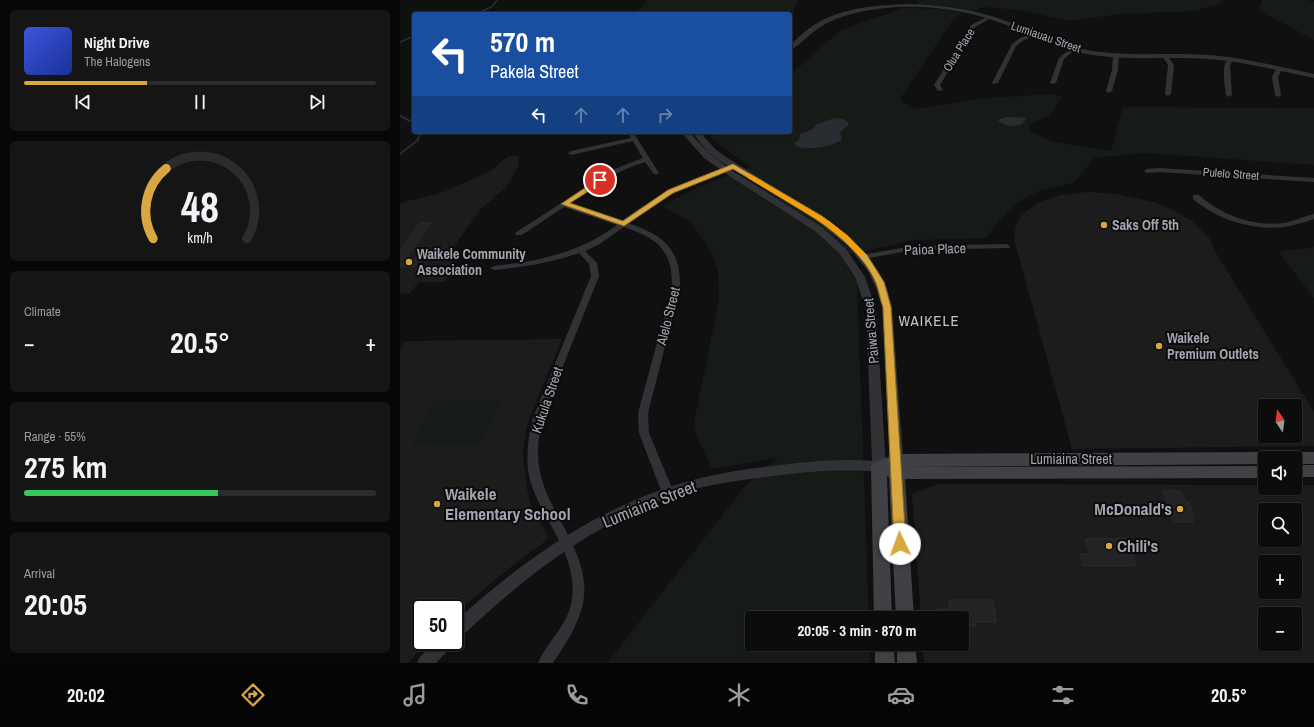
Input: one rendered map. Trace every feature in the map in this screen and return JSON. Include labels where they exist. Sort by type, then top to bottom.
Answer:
[{"type":"main road","name":"Lumiaina Street","points":[[897,467],[1258,458]]},
{"type":"main road","points":[[1302,458],[1314,458]]},
{"type":"main road","name":"Lumiaina Street","points":[[879,467],[1258,472]]},
{"type":"main road","name":"Paiwa Street","points":[[879,467],[883,611]]},
{"type":"main road","name":"Paiwa Street","points":[[897,467],[905,611]]},
{"type":"main road","points":[[1302,471],[1314,471]]},
{"type":"main road","points":[[884,651],[884,663]]},
{"type":"main road","points":[[906,651],[907,663]]},
{"type":"street","name":"Lumiauau Street","points":[[792,46],[826,21],[847,14],[869,9],[898,6],[928,6],[955,9],[991,17],[1073,49],[1116,55],[1230,59],[1314,76]]},
{"type":"street","name":"Olua Place","points":[[940,90],[937,85],[973,26],[991,17]]},
{"type":"street","points":[[995,83],[1015,43],[1035,35]]},
{"type":"street","points":[[1053,83],[1062,58],[1073,49]]},
{"type":"street","points":[[1109,90],[1115,70],[1116,55]]},
{"type":"street","points":[[1166,56],[1171,65],[1168,94]]},
{"type":"street","points":[[1229,95],[1227,66],[1230,59]]},
{"type":"street","points":[[1278,95],[1275,77],[1279,69]]},
{"type":"street","points":[[631,134],[656,173]]},
{"type":"street","name":"Paiwa Street","points":[[686,134],[697,148],[816,227],[845,252],[856,268],[869,295],[871,309],[879,467]]},
{"type":"street","name":"Paiwa Street","points":[[698,134],[729,168],[820,218],[846,237],[864,257],[880,282],[887,307],[897,467]]},
{"type":"street","points":[[571,153],[635,139]]},
{"type":"street","points":[[520,233],[618,169],[647,159]]},
{"type":"street","points":[[494,268],[535,263],[580,250],[600,241],[671,191],[729,168]]},
{"type":"street","name":"Pulelo Street","points":[[1147,171],[1159,170],[1314,180]]},
{"type":"street","points":[[1196,197],[1201,203],[1226,215],[1257,224],[1284,225],[1314,216]]},
{"type":"street","name":"Alelo Street","points":[[564,204],[646,232],[663,244],[673,258],[677,274],[675,294],[643,413],[644,433],[668,492]]},
{"type":"street","name":"Paioa Place","points":[[864,257],[913,248],[1006,246]]},
{"type":"street","name":"Kukula Street","points":[[545,663],[564,637],[572,618],[578,598],[578,574],[565,542],[542,497],[533,463],[533,443],[537,420],[595,276],[593,263],[580,250]]},
{"type":"street","points":[[845,252],[864,257],[856,268]]},
{"type":"street","name":"Lumiaina Street","points":[[464,623],[484,604],[524,571],[565,542],[586,529],[625,510],[668,492],[719,479],[778,470],[812,467],[879,467]]},
{"type":"street","points":[[425,663],[436,651]]},
{"type":"shaded area","points":[[646,0],[798,0],[792,15],[792,12],[636,12],[646,2]]},
{"type":"shaded area","points":[[918,0],[1223,0],[1217,5],[1194,11],[1120,14],[1069,21],[1021,10],[982,7],[976,11],[945,6],[918,4]]},
{"type":"shaded area","points":[[1262,0],[1306,0],[1314,2],[1314,40],[1268,15],[1259,8]]},
{"type":"shaded area","points":[[903,8],[939,9],[962,13],[952,21],[900,99],[913,109],[986,98],[1050,94],[1063,96],[1050,115],[1029,125],[1030,131],[1053,142],[1111,151],[1123,107],[1314,108],[1314,165],[1144,153],[1094,158],[1075,182],[1039,191],[1015,204],[993,228],[987,238],[914,240],[841,256],[857,282],[869,611],[745,611],[745,651],[870,651],[870,663],[607,663],[746,485],[779,457],[712,469],[697,437],[694,423],[719,299],[718,273],[711,251],[691,222],[663,206],[698,187],[750,167],[710,137],[715,134],[792,134],[792,73],[841,30]]},
{"type":"shaded area","points":[[1006,117],[1019,117],[1026,119],[1022,124],[1015,126],[1003,124],[998,120]]},
{"type":"shaded area","points":[[834,118],[843,119],[848,122],[848,125],[840,132],[842,140],[819,148],[795,146],[794,143],[799,140],[800,134],[813,129],[816,125]]},
{"type":"shaded area","points":[[508,156],[519,156],[518,167],[508,185],[480,210],[455,245],[455,255],[445,282],[419,282],[409,294],[400,293],[400,203],[444,192],[490,171]]},
{"type":"shaded area","name":"Waikele Premium Outlets","points":[[1088,192],[1117,194],[1154,202],[1175,211],[1192,221],[1209,238],[1216,253],[1314,412],[1314,446],[1072,449],[1014,239],[1018,220],[1025,212],[1040,202],[1060,195]]},
{"type":"shaded area","points":[[1314,247],[1314,298],[1278,251]]},
{"type":"shaded area","name":"Waikele Elementary School","points":[[562,339],[531,414],[526,430],[523,455],[527,489],[531,505],[548,536],[548,539],[503,573],[464,606],[464,599],[412,599],[412,651],[419,651],[408,663],[400,663],[400,350],[405,341]]},
{"type":"shaded area","points":[[501,399],[481,443],[411,444],[435,400]]},
{"type":"shaded area","points":[[939,484],[1258,485],[1258,495],[1302,495],[1302,485],[1314,485],[1314,663],[924,663],[923,651],[969,651],[969,611],[920,611],[912,494]]},
{"type":"building","points":[[420,223],[431,223],[405,259],[420,259],[415,266],[400,266],[400,250]]},
{"type":"building","name":"McDonald's","points":[[1163,491],[1181,491],[1186,502],[1189,502],[1194,516],[1191,516],[1193,522],[1174,522]]},
{"type":"building","name":"Chili's","points":[[1128,538],[1136,566],[1083,566],[1080,554],[1090,554],[1085,539]]},
{"type":"building","points":[[949,600],[993,600],[996,622],[975,622],[975,626],[969,626],[969,611],[938,611],[938,609],[950,609]]},
{"type":"waterway","points":[[480,12],[493,6],[497,0]]},
{"type":"waterway","points":[[400,42],[412,37]]},
{"type":"waterway","points":[[400,116],[412,122]]},
{"type":"waterway","points":[[400,154],[418,140],[420,134]]},
{"type":"slow traffic","points":[[750,176],[820,218],[846,237],[862,254]]},
{"type":"place","name":"Saks Off 5th","points":[[1104,225]]},
{"type":"place","name":"Waikele Community Association","points":[[409,262]]},
{"type":"place","name":"Waikele Premium Outlets","points":[[1159,346]]},
{"type":"place","name":"Waikele Elementary School","points":[[437,504]]},
{"type":"place","name":"McDonald's","points":[[1180,509]]},
{"type":"place","name":"Chili's","points":[[1109,546]]},
{"type":"district","name":"WAIKELE","points":[[929,321]]},
{"type":"route","points":[[600,180],[564,204],[624,224],[671,191],[733,166],[820,218],[846,237],[864,257],[880,282],[887,307],[900,544]]}]
